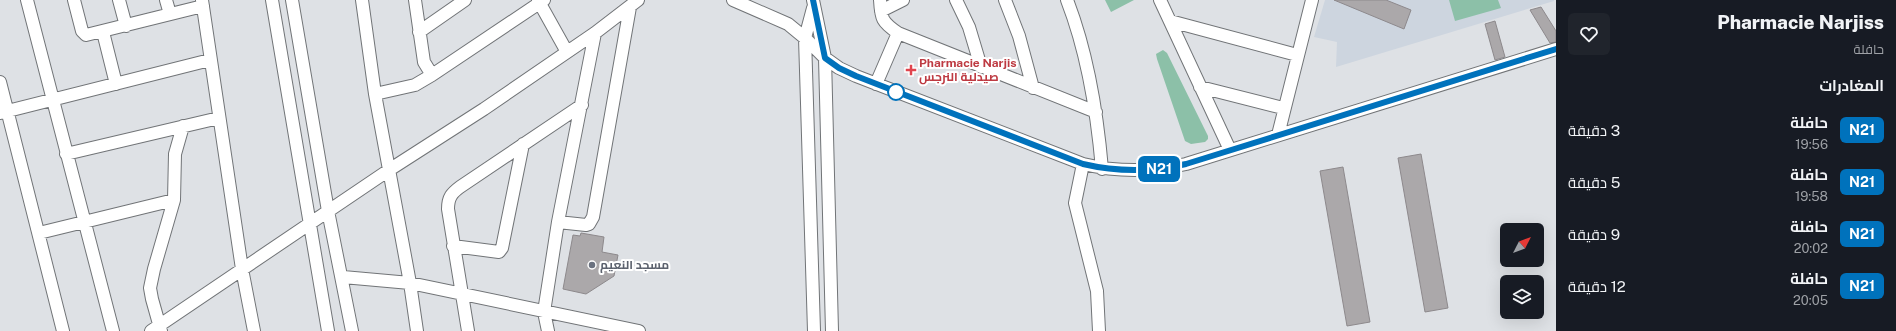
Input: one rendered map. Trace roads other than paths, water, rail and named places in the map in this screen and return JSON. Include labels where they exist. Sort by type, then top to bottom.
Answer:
[{"type":"street","points":[[27,0],[113,331]]},
{"type":"street","points":[[74,0],[85,34],[102,32],[126,26],[170,14],[202,3],[242,269],[254,331]]},
{"type":"street","points":[[119,0],[126,26]]},
{"type":"street","points":[[166,0],[170,14]]},
{"type":"street","points":[[272,0],[308,225],[328,331]]},
{"type":"street","points":[[292,0],[328,211],[343,277],[352,331]]},
{"type":"street","points":[[362,0],[375,94],[410,283],[417,331]]},
{"type":"street","points":[[415,0],[424,62],[432,75]]},
{"type":"street","points":[[419,32],[465,0]]},
{"type":"street","points":[[733,0],[779,19],[805,38],[825,58],[839,68],[876,84],[1083,164],[1102,168],[1141,170],[1167,169],[1556,49]]},
{"type":"street","points":[[903,0],[880,5],[881,16],[886,25],[898,33],[1096,112]]},
{"type":"street","points":[[956,0],[969,28],[981,67]]},
{"type":"street","points":[[1005,0],[1019,36],[1033,88]]},
{"type":"street","points":[[1067,0],[1088,68],[1096,112],[1102,168]]},
{"type":"street","points":[[1160,0],[1230,150]]},
{"type":"street","points":[[375,94],[415,85],[541,1],[568,52]]},
{"type":"street","points":[[1278,135],[1283,108],[1310,1]]},
{"type":"street","points":[[183,126],[175,154],[174,200],[150,288],[157,329],[328,211],[568,52],[634,4]]},
{"type":"street","points":[[558,222],[586,225],[589,224],[593,218],[634,4]]},
{"type":"street","points":[[813,4],[805,38],[814,331]]},
{"type":"street","points":[[813,4],[825,58],[832,331]]},
{"type":"street","points":[[1170,21],[1297,55]]},
{"type":"street","points":[[102,32],[116,84]]},
{"type":"street","points":[[548,331],[544,312],[558,222],[595,33]]},
{"type":"street","points":[[876,84],[898,33]]},
{"type":"street","points":[[3,112],[210,60]]},
{"type":"street","points":[[0,82],[3,112],[39,233],[63,331]]},
{"type":"street","points":[[1200,86],[1283,108]]},
{"type":"street","points":[[468,331],[448,209],[450,195],[460,186],[582,105]]},
{"type":"street","points":[[66,154],[219,118]]},
{"type":"street","points":[[453,246],[499,252],[501,250],[523,144]]},
{"type":"street","points":[[1083,164],[1076,191],[1075,203],[1097,291],[1099,331]]},
{"type":"street","points":[[39,233],[174,200]]},
{"type":"street","points":[[343,277],[410,283],[461,295],[639,331]]},
{"type":"place","name":"Pharmacie Narjis صيدلية النرجس","points":[[911,70]]},
{"type":"place","name":"مسجد النعيم","points":[[592,265]]}]
